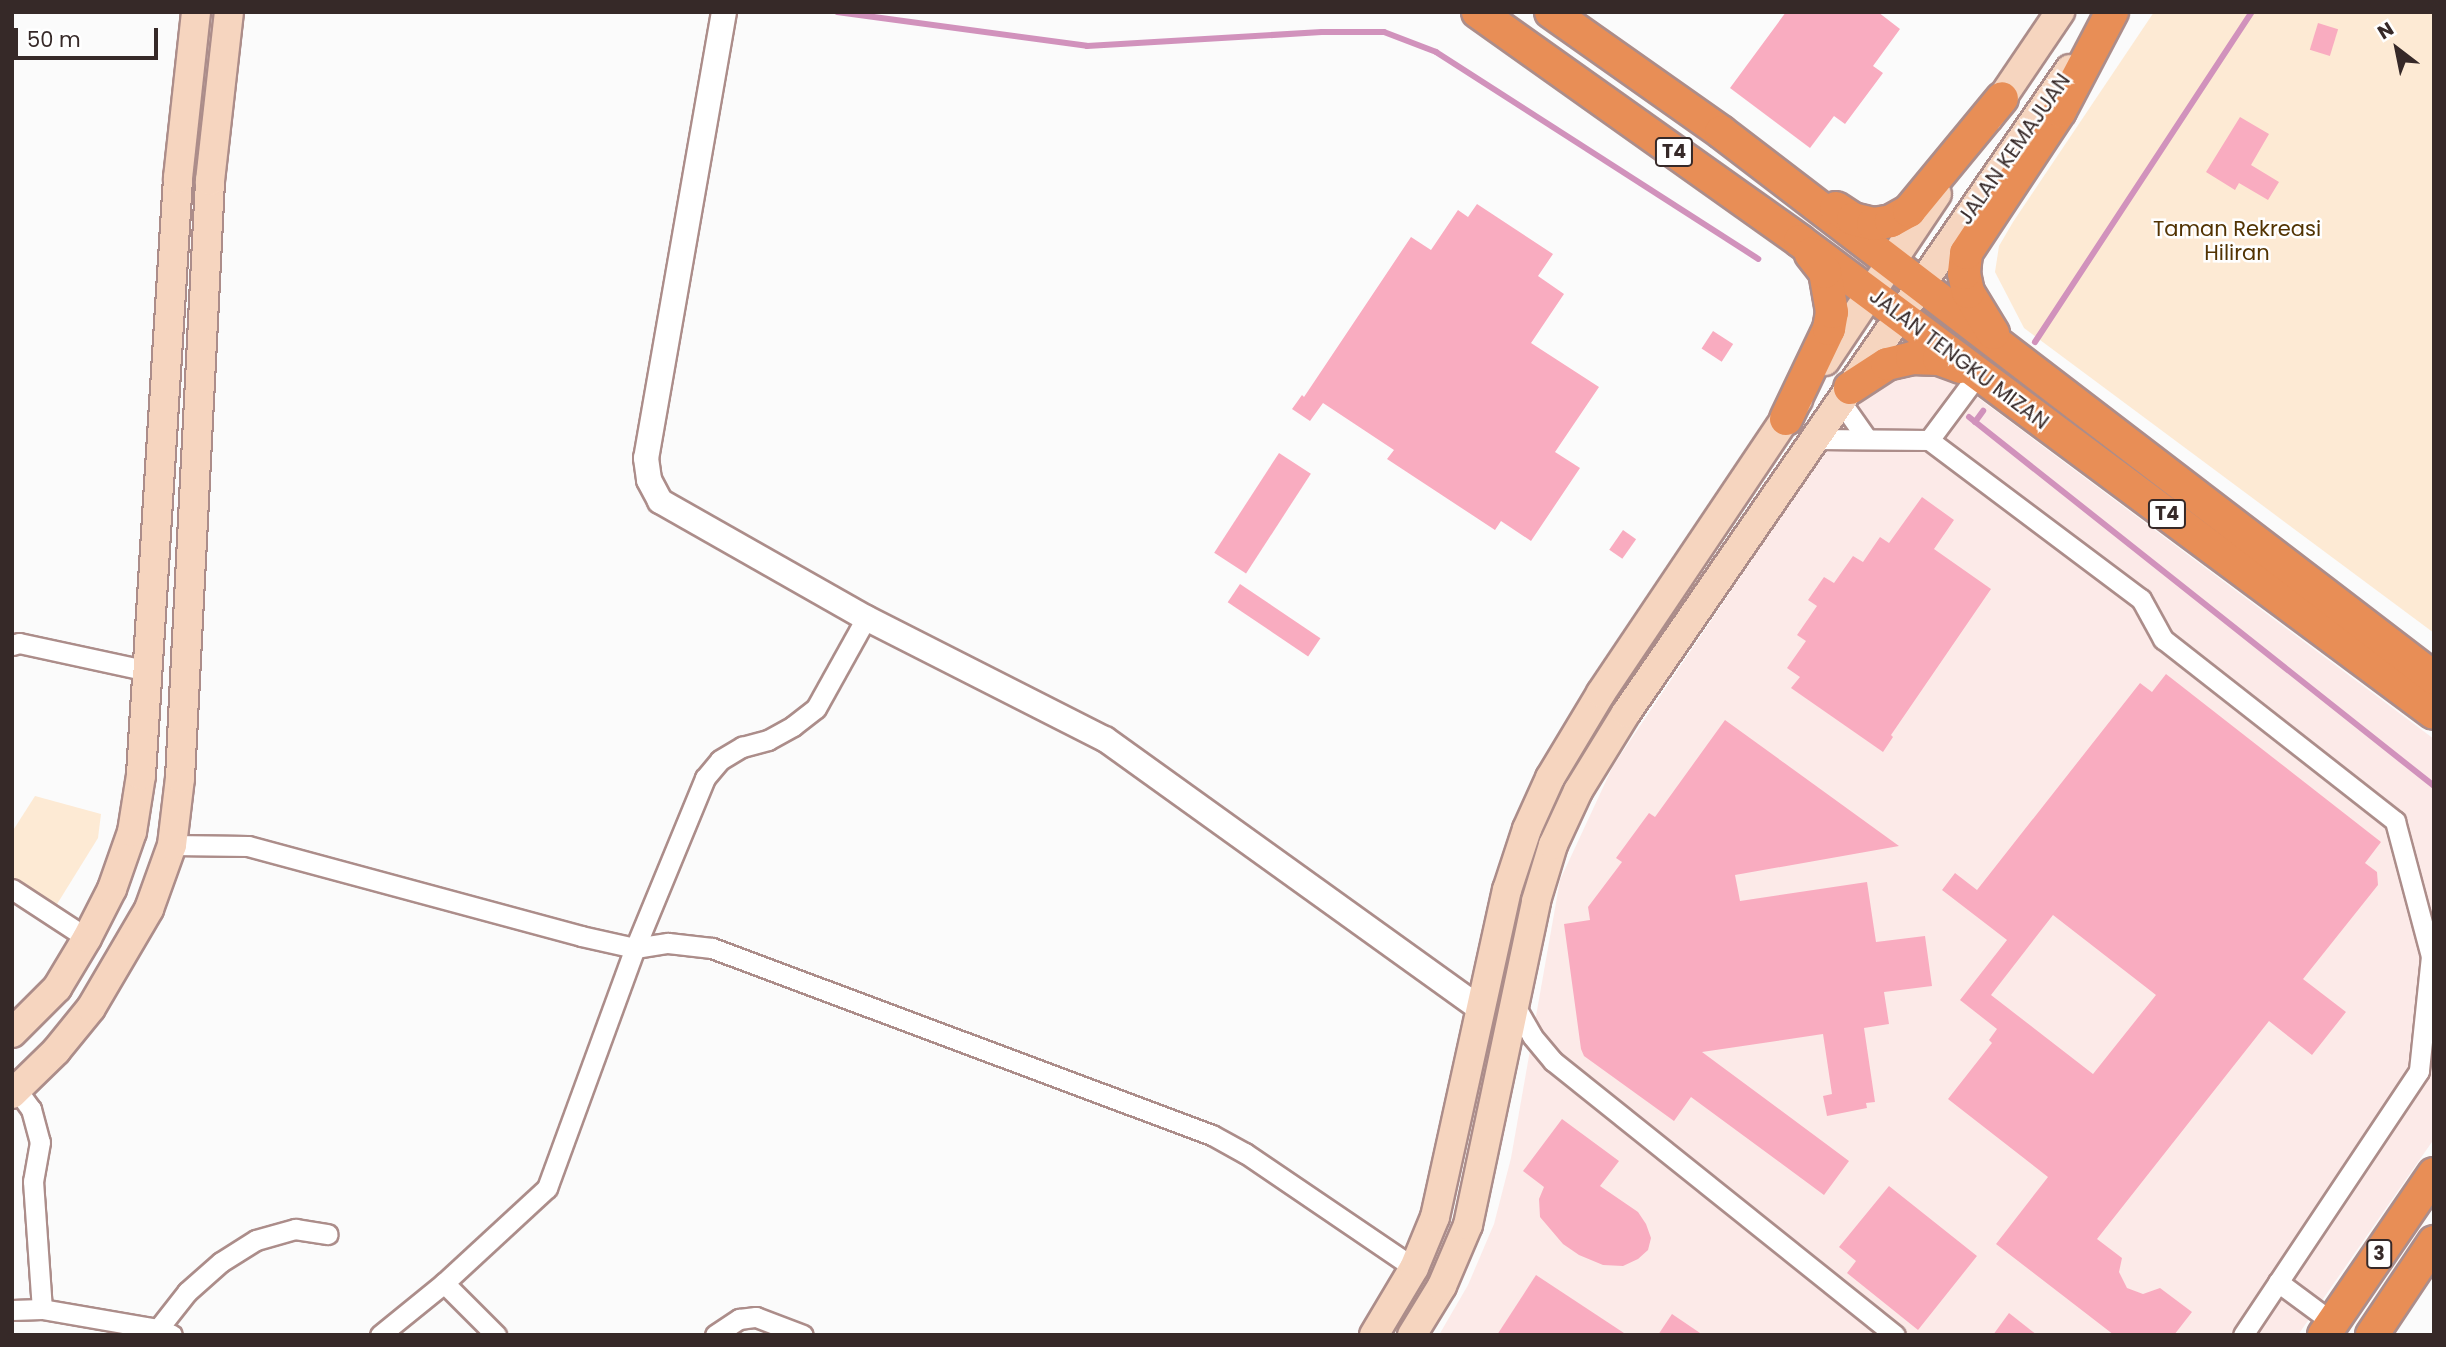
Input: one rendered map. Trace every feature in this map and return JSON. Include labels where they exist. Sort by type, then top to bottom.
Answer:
[{"type":"highway","name":"JALAN TENGKU MIZAN","points":[[1478,12],[1800,241],[2434,713]]},
{"type":"highway","points":[[2013,357],[1990,329],[1968,292],[1964,274],[1966,253],[2060,111],[2111,12]]},
{"type":"highway","name":"JALAN TENGKU MIZAN","points":[[1560,15],[1721,132],[2434,678]]},
{"type":"highway","points":[[1721,132],[1853,219],[1873,224],[1891,221],[1909,211],[2003,98]]},
{"type":"highway","points":[[1786,419],[1829,329],[1832,312],[1825,272],[1800,241]]},
{"type":"highway","points":[[1846,395],[1887,364],[1912,358],[1939,359],[1979,373]]},
{"type":"highway","name":"3","points":[[2328,1328],[2434,1174]]},
{"type":"highway","name":"3","points":[[2372,1335],[2434,1242]]},
{"type":"main road","points":[[12,1033],[57,988],[87,938],[112,889],[132,832],[141,775],[178,178],[196,12]]},
{"type":"main road","points":[[15,1092],[57,1051],[104,987],[149,909],[172,845],[180,778],[210,181],[229,12]]},
{"type":"main road","name":"JALAN KEMAJUAN","points":[[1374,1335],[1414,1268],[1435,1217],[1507,890],[1527,829],[1550,778],[1601,693],[2060,12]]},
{"type":"main road","name":"JALAN KEMAJUAN","points":[[1412,1335],[1442,1286],[1468,1225],[1536,901],[1553,845],[1578,791],[1626,713],[1919,285],[2111,12]]},
{"type":"street","points":[[723,18],[646,458],[649,480],[660,501],[866,618],[1105,739],[1480,1009]]},
{"type":"street","points":[[1929,440],[1979,373]]},
{"type":"street","points":[[1846,395],[1867,439]]},
{"type":"street","points":[[1816,439],[1929,440],[2141,599],[2163,639],[2395,821],[2431,956],[2419,1071],[2243,1335]]},
{"type":"street","points":[[380,1335],[444,1283],[547,1188],[635,948],[705,778],[720,760],[742,747],[776,735],[816,708],[866,618]]},
{"type":"street","points":[[12,645],[19,643],[148,671]]},
{"type":"street","points":[[172,845],[248,846],[581,936],[635,948],[668,943],[712,948],[1212,1135],[1245,1153],[1414,1268]]},
{"type":"street","points":[[12,889],[87,938]]},
{"type":"street","points":[[1515,1006],[1532,1035],[1553,1060],[1895,1335]]},
{"type":"street","points":[[15,1092],[31,1109],[40,1142],[33,1181],[42,1309]]},
{"type":"street","points":[[12,1310],[42,1309],[165,1332],[187,1292],[221,1262],[256,1240],[295,1229],[328,1234]]},
{"type":"street","points":[[2278,1282],[2328,1328]]},
{"type":"street","points":[[444,1283],[496,1335]]},
{"type":"street","points":[[715,1335],[739,1319],[756,1317],[803,1335]]},
{"type":"shaded area","points":[[1926,372],[1953,379],[2434,739],[2434,1139],[2298,1335],[1439,1335],[1468,1285],[1494,1224],[1511,1158],[1560,880],[1613,766],[1863,395],[1888,378]]},
{"type":"green space","name":"Taman Rekreasi Hiliran","points":[[2154,12],[2434,12],[2434,633],[2024,328],[1995,272],[1999,246],[2013,222]]},
{"type":"green space","points":[[35,796],[101,814],[98,838],[54,909],[12,881],[12,832]]},
{"type":"building","points":[[1786,12],[1878,12],[1900,29],[1873,66],[1883,73],[1845,124],[1834,116],[1810,148],[1730,88]]},
{"type":"building","points":[[2318,23],[2338,29],[2330,56],[2310,50]]},
{"type":"building","points":[[2240,117],[2269,134],[2251,165],[2279,182],[2268,200],[2239,183],[2235,190],[2206,172]]},
{"type":"building","points":[[1477,204],[1553,254],[1538,276],[1564,294],[1531,343],[1599,387],[1555,452],[1580,468],[1531,541],[1501,521],[1495,530],[1387,459],[1394,450],[1323,403],[1310,421],[1292,409],[1302,395],[1304,397],[1411,237],[1431,250],[1458,210],[1468,217]]},
{"type":"building","points":[[1713,331],[1733,344],[1722,362],[1702,349]]},
{"type":"building","points":[[1279,453],[1311,474],[1246,573],[1214,553]]},
{"type":"building","points":[[1922,497],[1954,520],[1934,549],[1991,589],[1891,735],[1893,737],[1883,752],[1791,688],[1800,677],[1787,668],[1806,641],[1797,635],[1817,606],[1808,600],[1824,577],[1834,583],[1853,556],[1863,562],[1880,537],[1889,543]]},
{"type":"building","points":[[1623,530],[1636,539],[1622,559],[1609,550]]},
{"type":"building","points":[[1240,584],[1320,638],[1308,656],[1228,602]]},
{"type":"building","points":[[2166,674],[2381,842],[2365,863],[2377,872],[2378,885],[2303,979],[2346,1012],[2312,1055],[2269,1021],[2097,1239],[2122,1258],[2119,1272],[2127,1288],[2143,1294],[2160,1288],[2192,1312],[2174,1335],[2114,1335],[1996,1244],[2048,1177],[1948,1099],[1992,1043],[1989,1040],[1997,1029],[1960,1000],[2007,940],[1942,890],[1955,873],[1977,890],[2140,683],[2152,692]],"holes":[[[2053,915],[2156,995],[2093,1074],[1991,995]]]},
{"type":"building","points":[[1725,720],[1899,846],[1735,875],[1740,901],[1867,882],[1876,942],[1925,936],[1932,986],[1884,992],[1889,1024],[1864,1028],[1875,1102],[1866,1103],[1867,1108],[1827,1116],[1823,1096],[1832,1094],[1823,1034],[1702,1052],[1849,1161],[1824,1195],[1691,1097],[1674,1121],[1584,1056],[1581,1049],[1564,924],[1590,920],[1588,907],[1622,862],[1616,858],[1649,813],[1655,817]]},
{"type":"building","points":[[1562,1119],[1619,1161],[1600,1186],[1638,1212],[1646,1224],[1651,1238],[1648,1250],[1638,1259],[1623,1266],[1603,1265],[1579,1255],[1563,1244],[1540,1217],[1539,1199],[1544,1187],[1523,1171]]},
{"type":"building","points":[[1889,1186],[1977,1256],[1918,1330],[1847,1273],[1856,1261],[1839,1247]]},
{"type":"building","points":[[1536,1275],[1627,1335],[1497,1335]]},
{"type":"building","points":[[2009,1313],[2037,1335],[1993,1335]]},
{"type":"building","points":[[1672,1314],[1703,1335],[1658,1335]]},
{"type":"waterway","points":[[837,12],[1087,46],[1322,32],[1384,32],[1436,52],[1758,259]]},
{"type":"waterway","points":[[2035,342],[2252,12]]},
{"type":"waterway","points":[[1975,422],[1983,411]]},
{"type":"waterway","points":[[1969,417],[2434,786]]}]
